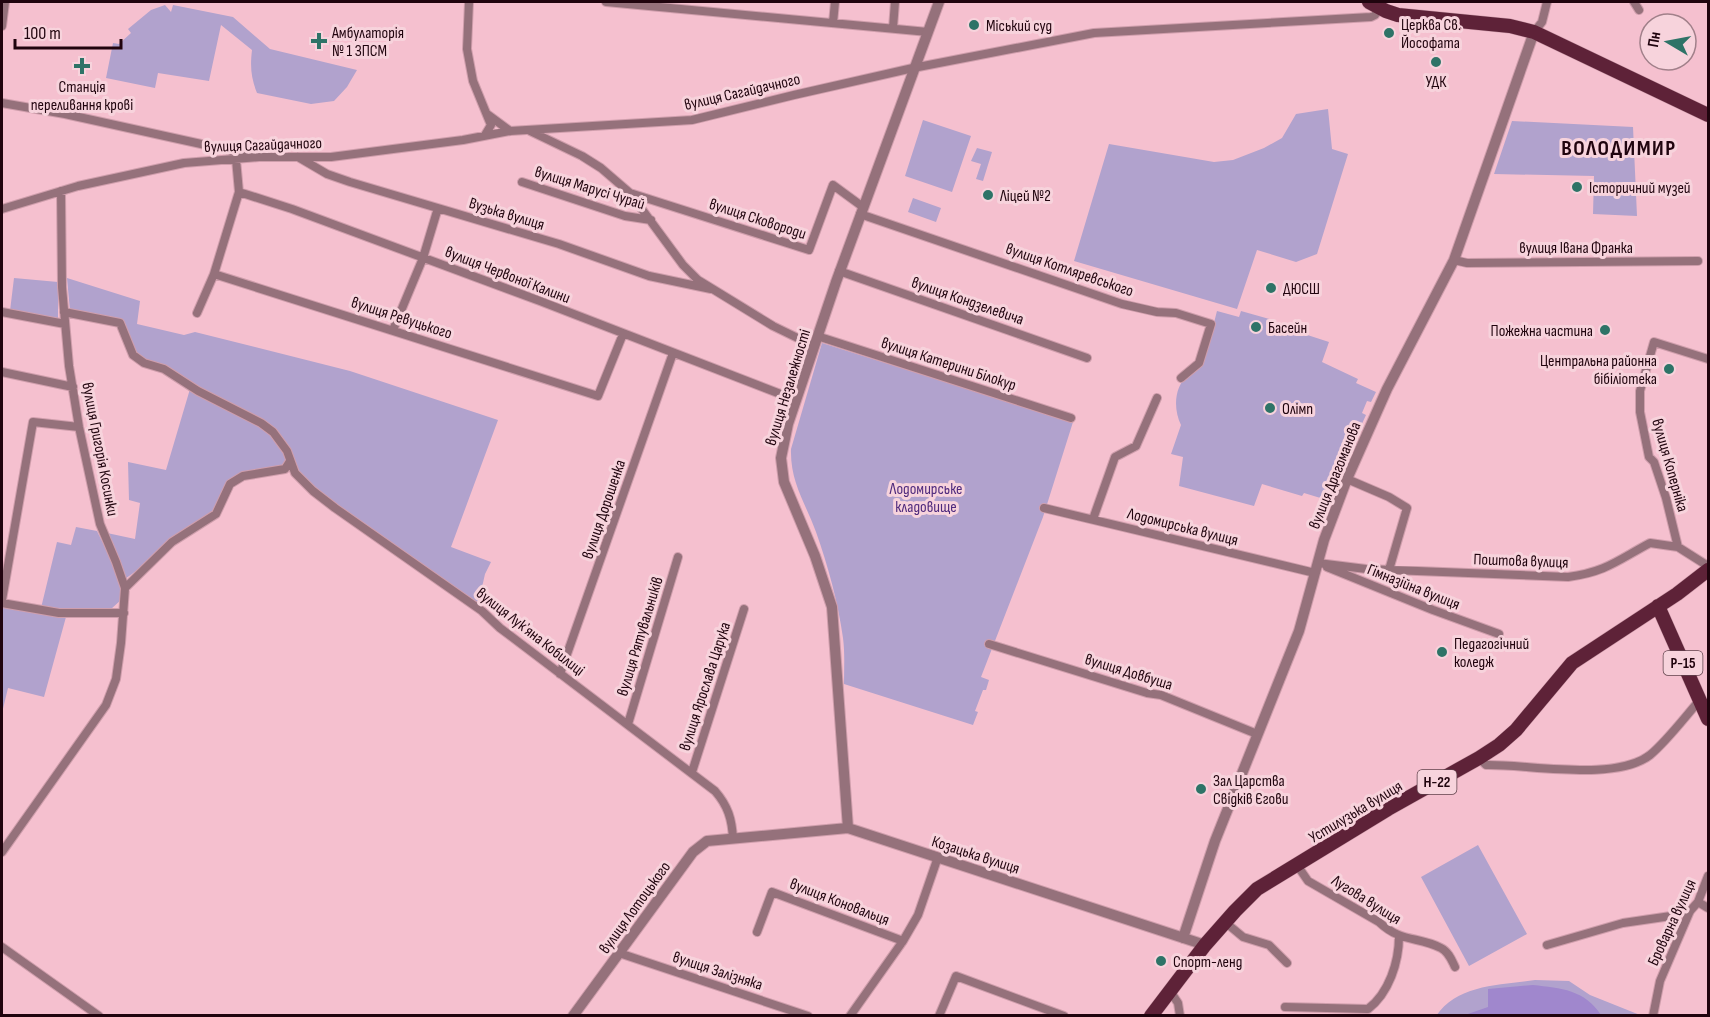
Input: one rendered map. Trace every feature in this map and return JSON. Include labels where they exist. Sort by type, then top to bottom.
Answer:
[{"type":"main road","points":[[1374,5],[1398,15],[1510,26],[1534,32],[1708,115]]},
{"type":"main road","name":"Устилузька вулиця","points":[[1151,1016],[1205,945],[1257,889],[1388,809],[1479,758],[1516,730],[1572,663],[1658,606],[1708,568]]},
{"type":"main road","name":"Р-15","points":[[1658,606],[1708,719]]},
{"type":"street","points":[[2,26],[5,2]]},
{"type":"street","points":[[469,2],[467,50],[473,81],[491,125],[485,135]]},
{"type":"street","points":[[606,2],[656,4],[928,32]]},
{"type":"street","points":[[833,23],[835,2]]},
{"type":"street","points":[[893,28],[895,2]]},
{"type":"street","name":"вулиця Незалежності","points":[[848,828],[836,641],[831,607],[814,556],[784,482],[781,458],[788,424],[839,271],[939,2]]},
{"type":"street","points":[[1534,32],[1542,22],[1546,2]]},
{"type":"street","name":"вулиця Сагайдачного","points":[[2,209],[61,191],[156,168],[211,160],[331,157],[510,131],[692,120],[913,68],[1094,33],[1371,17],[1375,15],[1374,5]]},
{"type":"street","name":"вулиця Драгоманова","points":[[1183,938],[1215,841],[1299,631],[1324,540],[1347,479],[1387,389],[1454,260],[1534,32]]},
{"type":"street","points":[[2,103],[65,114],[259,157]]},
{"type":"street","points":[[487,113],[510,131]]},
{"type":"street","points":[[528,130],[582,156],[601,168],[630,193],[683,265],[711,289]]},
{"type":"street","points":[[211,160],[215,156],[216,147]]},
{"type":"street","name":"Вузька вулиця","points":[[298,157],[327,174],[559,244],[649,276],[711,289]]},
{"type":"street","points":[[197,313],[214,274],[239,192],[236,159]]},
{"type":"street","name":"вулиця Марусі Чурай","points":[[522,182],[625,216],[651,220]]},
{"type":"street","name":"вулиця Сковороди","points":[[630,193],[809,250],[833,185],[862,210]]},
{"type":"street","name":"вулиця Григорія Косинки","points":[[2,852],[106,705],[116,679],[124,613],[124,588],[100,524],[79,427],[64,312],[61,191]]},
{"type":"street","name":"вулиця Червоної Калини","points":[[239,192],[292,209],[739,376],[796,400]]},
{"type":"street","points":[[393,330],[423,258],[438,208]]},
{"type":"street","name":"вулиця Котляревського","points":[[862,210],[1122,304],[1156,312],[1176,313],[1211,324],[1199,363],[1181,378]]},
{"type":"street","name":"вулиця Івана Франка","points":[[1454,260],[1467,263],[1698,261]]},
{"type":"street","name":"вулиця Кондзелевича","points":[[839,271],[1087,358]]},
{"type":"street","name":"вулиця Ревуцького","points":[[214,274],[598,396],[623,334]]},
{"type":"street","name":"вулиця Катерини Білокур","points":[[711,289],[815,341],[1071,418]]},
{"type":"street","points":[[2,312],[65,324]]},
{"type":"street","name":"вулиця Лукʼяна Кобилиці","points":[[64,312],[120,323],[133,355],[144,363],[164,369],[198,391],[261,423],[273,432],[287,451],[295,473],[313,491],[482,611],[500,628],[715,791],[730,813],[733,839]]},
{"type":"street","name":"вулиця Коперніка","points":[[1678,547],[1666,498],[1654,462],[1649,457],[1640,412],[1640,391],[1654,342],[1708,359]]},
{"type":"street","name":"вулиця Дорошенка","points":[[560,674],[673,353]]},
{"type":"street","points":[[2,372],[74,387]]},
{"type":"street","points":[[1094,519],[1115,457],[1136,446],[1158,398]]},
{"type":"street","points":[[79,427],[33,422],[2,602],[59,613],[124,613]]},
{"type":"street","points":[[124,588],[172,542],[216,514],[230,484],[243,476],[285,469],[290,461]]},
{"type":"street","points":[[1347,479],[1389,497],[1407,508],[1389,570]]},
{"type":"street","name":"Лодомирська вулиця","points":[[1044,508],[1316,568]]},
{"type":"street","name":"Поштова вулиця","points":[[1316,568],[1568,578],[1591,574],[1620,562],[1650,543],[1678,547],[1708,568]]},
{"type":"street","name":"вулиця Рятувальників","points":[[628,724],[678,557]]},
{"type":"street","name":"Гімназійна вулиця","points":[[1316,568],[1499,634]]},
{"type":"street","name":"вулиця Ярослава Царука","points":[[692,772],[744,609]]},
{"type":"street","name":"вулиця Довбуша","points":[[989,644],[1147,693],[1161,695],[1257,734]]},
{"type":"street","points":[[1479,758],[1486,765],[1508,764],[1588,770],[1632,763],[1649,756],[1700,700]]},
{"type":"street","name":"Козацька вулиця","points":[[733,839],[848,828],[1205,945]]},
{"type":"street","name":"вулиця Лотоцького","points":[[573,1016],[693,852],[707,842],[733,839]]},
{"type":"street","points":[[850,1016],[903,941],[918,915],[938,857]]},
{"type":"street","name":"Лугова вулиця","points":[[1297,865],[1308,881],[1379,921],[1388,930],[1400,936],[1442,948],[1448,953],[1455,967]]},
{"type":"street","name":"Броварна вулиця","points":[[1653,1016],[1660,981],[1690,911],[1698,902],[1708,876]]},
{"type":"street","name":"вулиця Коновальця","points":[[757,932],[772,892],[903,941]]},
{"type":"street","points":[[1698,902],[1708,908]]},
{"type":"street","points":[[1547,945],[1623,923],[1690,911]]},
{"type":"street","points":[[1225,922],[1243,937],[1269,945],[1287,963]]},
{"type":"street","points":[[1285,1007],[1368,1009],[1376,1003],[1387,985],[1398,958],[1400,936]]},
{"type":"street","points":[[2,947],[99,1016]]},
{"type":"street","name":"вулиця Залізняка","points":[[619,954],[808,1016]]},
{"type":"street","points":[[939,1016],[956,976],[1064,1016]]},
{"type":"street","points":[[1170,991],[1178,1003],[1179,1016]]},
{"type":"green space","points":[[165,5],[171,12],[173,5],[233,17],[270,49],[357,70],[347,87],[334,101],[311,104],[257,93],[253,82],[252,50],[221,25],[209,81],[158,73],[155,88],[106,78],[113,43],[119,44],[131,33],[128,29],[151,10]]},
{"type":"green space","points":[[1328,109],[1332,149],[1348,154],[1317,254],[1296,262],[1257,250],[1237,309],[1074,261],[1109,144],[1214,162],[1233,160],[1282,138],[1296,114]]},
{"type":"green space","points":[[923,120],[971,136],[952,192],[905,176]]},
{"type":"green space","points":[[1512,121],[1633,127],[1637,216],[1593,214],[1594,176],[1494,174]]},
{"type":"green space","points":[[977,148],[992,152],[983,181],[976,179],[981,164],[971,161]]},
{"type":"green space","points":[[913,198],[941,208],[936,222],[908,212]]},
{"type":"green space","points":[[14,278],[58,282],[58,320],[10,311]]},
{"type":"green space","points":[[67,278],[140,301],[137,324],[184,335],[195,332],[350,371],[498,420],[451,547],[491,562],[485,574],[478,605],[320,494],[287,462],[284,467],[230,484],[215,514],[125,579],[107,533],[135,539],[140,503],[129,500],[128,462],[166,470],[190,389],[134,354],[121,322],[70,311]]},
{"type":"green space","name":"Олімп","points":[[1217,311],[1239,317],[1241,311],[1273,320],[1272,326],[1278,328],[1278,331],[1292,330],[1329,342],[1322,362],[1358,379],[1356,383],[1376,392],[1371,402],[1367,401],[1362,413],[1366,415],[1327,500],[1304,493],[1302,496],[1262,484],[1254,506],[1179,486],[1183,457],[1171,454],[1181,425],[1176,398],[1184,379],[1202,361]]},
{"type":"green space","name":"Лодомирське кладовище","points":[[822,343],[1073,422],[1043,517],[981,677],[989,680],[975,711],[978,712],[973,725],[844,684],[844,644],[835,598],[816,532],[799,492],[791,461],[791,449]]},
{"type":"green space","points":[[76,527],[97,531],[114,564],[121,600],[111,609],[83,611],[41,608],[57,542],[71,545]]},
{"type":"green space","points":[[2,606],[66,617],[44,697],[8,688],[2,713]]},
{"type":"green space","points":[[1478,845],[1527,934],[1469,966],[1421,877]]},
{"type":"green space","points":[[1535,980],[1569,981],[1590,995],[1640,1015],[1436,1016],[1445,1005],[1468,992],[1494,985]]},
{"type":"shaded area","points":[[1533,985],[1563,989],[1580,995],[1588,1000],[1601,1015],[1465,1015],[1488,1007],[1488,989]]},
{"type":"place","name":"Міський суд","points":[[974,25]]},
{"type":"place","name":"Церква Св. Йософата","points":[[1389,33]]},
{"type":"place","name":"Амбулаторія № 1 ЗПСМ","points":[[319,41]]},
{"type":"place","name":"УДК","points":[[1436,62]]},
{"type":"place","name":"Станція переливання крові","points":[[82,66]]},
{"type":"place","name":"Історичний музей","points":[[1577,187]]},
{"type":"place","name":"Ліцей №2","points":[[988,195]]},
{"type":"place","name":"ДЮСШ","points":[[1271,288]]},
{"type":"place","name":"Басейн","points":[[1256,327]]},
{"type":"place","name":"Пожежна частина","points":[[1605,330]]},
{"type":"place","name":"Центральна районна бібіліотека","points":[[1669,369]]},
{"type":"place","name":"Олімп","points":[[1270,408]]},
{"type":"place","name":"Педагогічний коледж","points":[[1442,652]]},
{"type":"place","name":"Зал Царства Свідків Єгови","points":[[1201,789]]},
{"type":"place","name":"Спорт-ленд","points":[[1161,961]]},
{"type":"district","name":"ВОЛОДИМИР","points":[[1619,147]]}]
